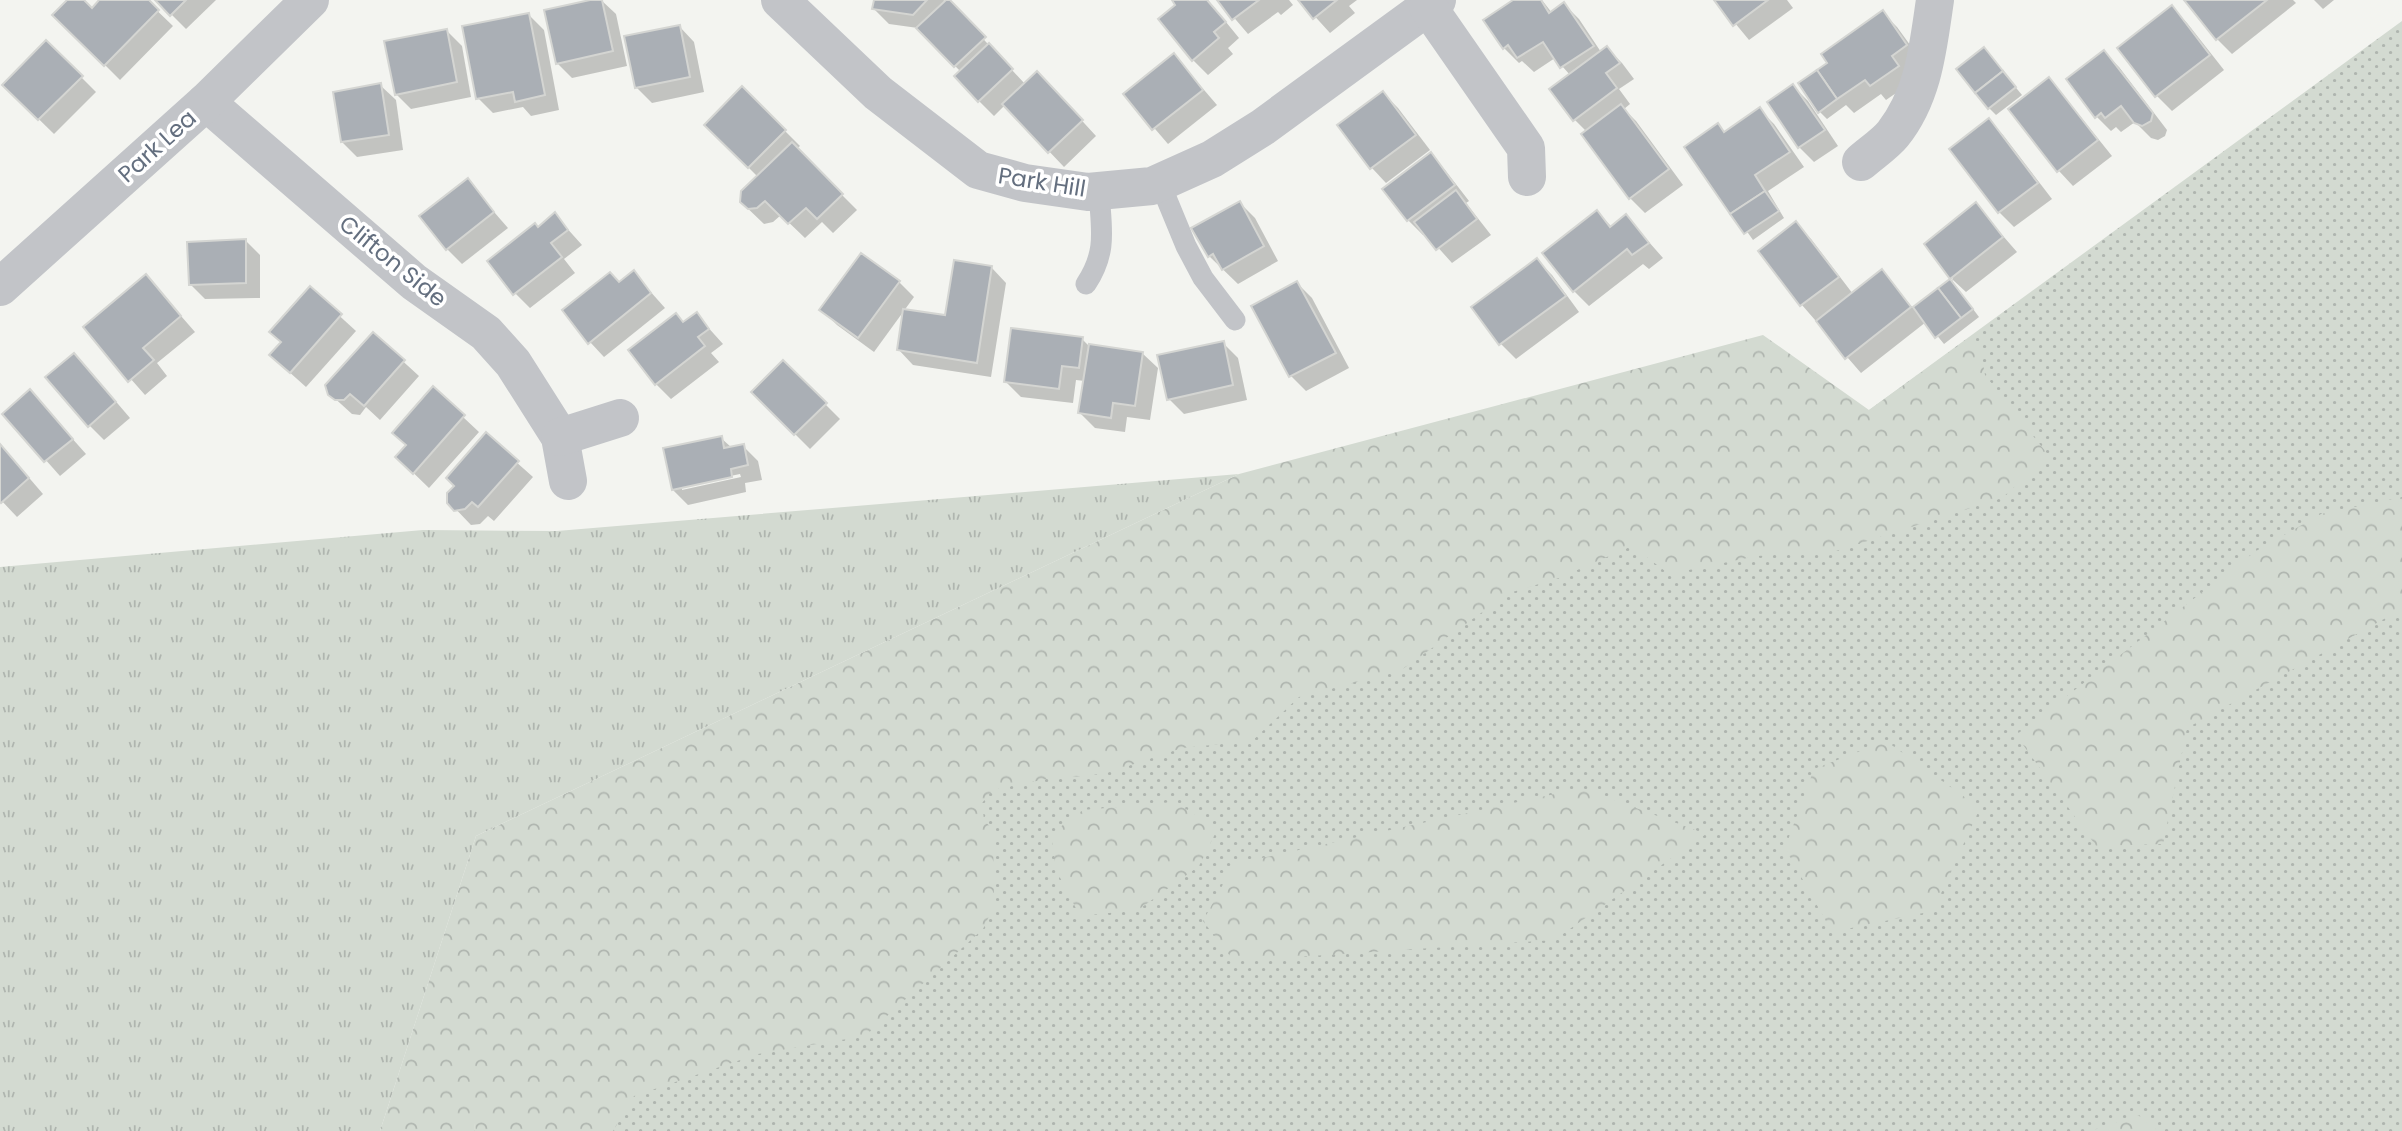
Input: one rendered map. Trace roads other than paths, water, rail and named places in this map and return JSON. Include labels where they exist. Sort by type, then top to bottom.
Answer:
[{"type":"street","name":"Park Lea","points":[[0,287],[206,102],[310,0]]},
{"type":"street","name":"Park Hill","points":[[780,0],[878,93],[978,170],[1025,183],[1088,192],[1152,186],[1212,159],[1263,127],[1433,4]]},
{"type":"street","points":[[1861,162],[1892,136],[1911,107],[1926,64],[1935,0]]},
{"type":"street","points":[[1433,4],[1526,148],[1527,177]]},
{"type":"street","name":"Clifton Side","points":[[206,102],[414,282],[486,333],[513,363],[560,437],[568,481]]},
{"type":"street","points":[[560,437],[620,418]]},
{"type":"lane","points":[[1160,183],[1186,246],[1203,278],[1235,320]]},
{"type":"lane","points":[[1086,284],[1098,266],[1101,249],[1098,191]]}]
